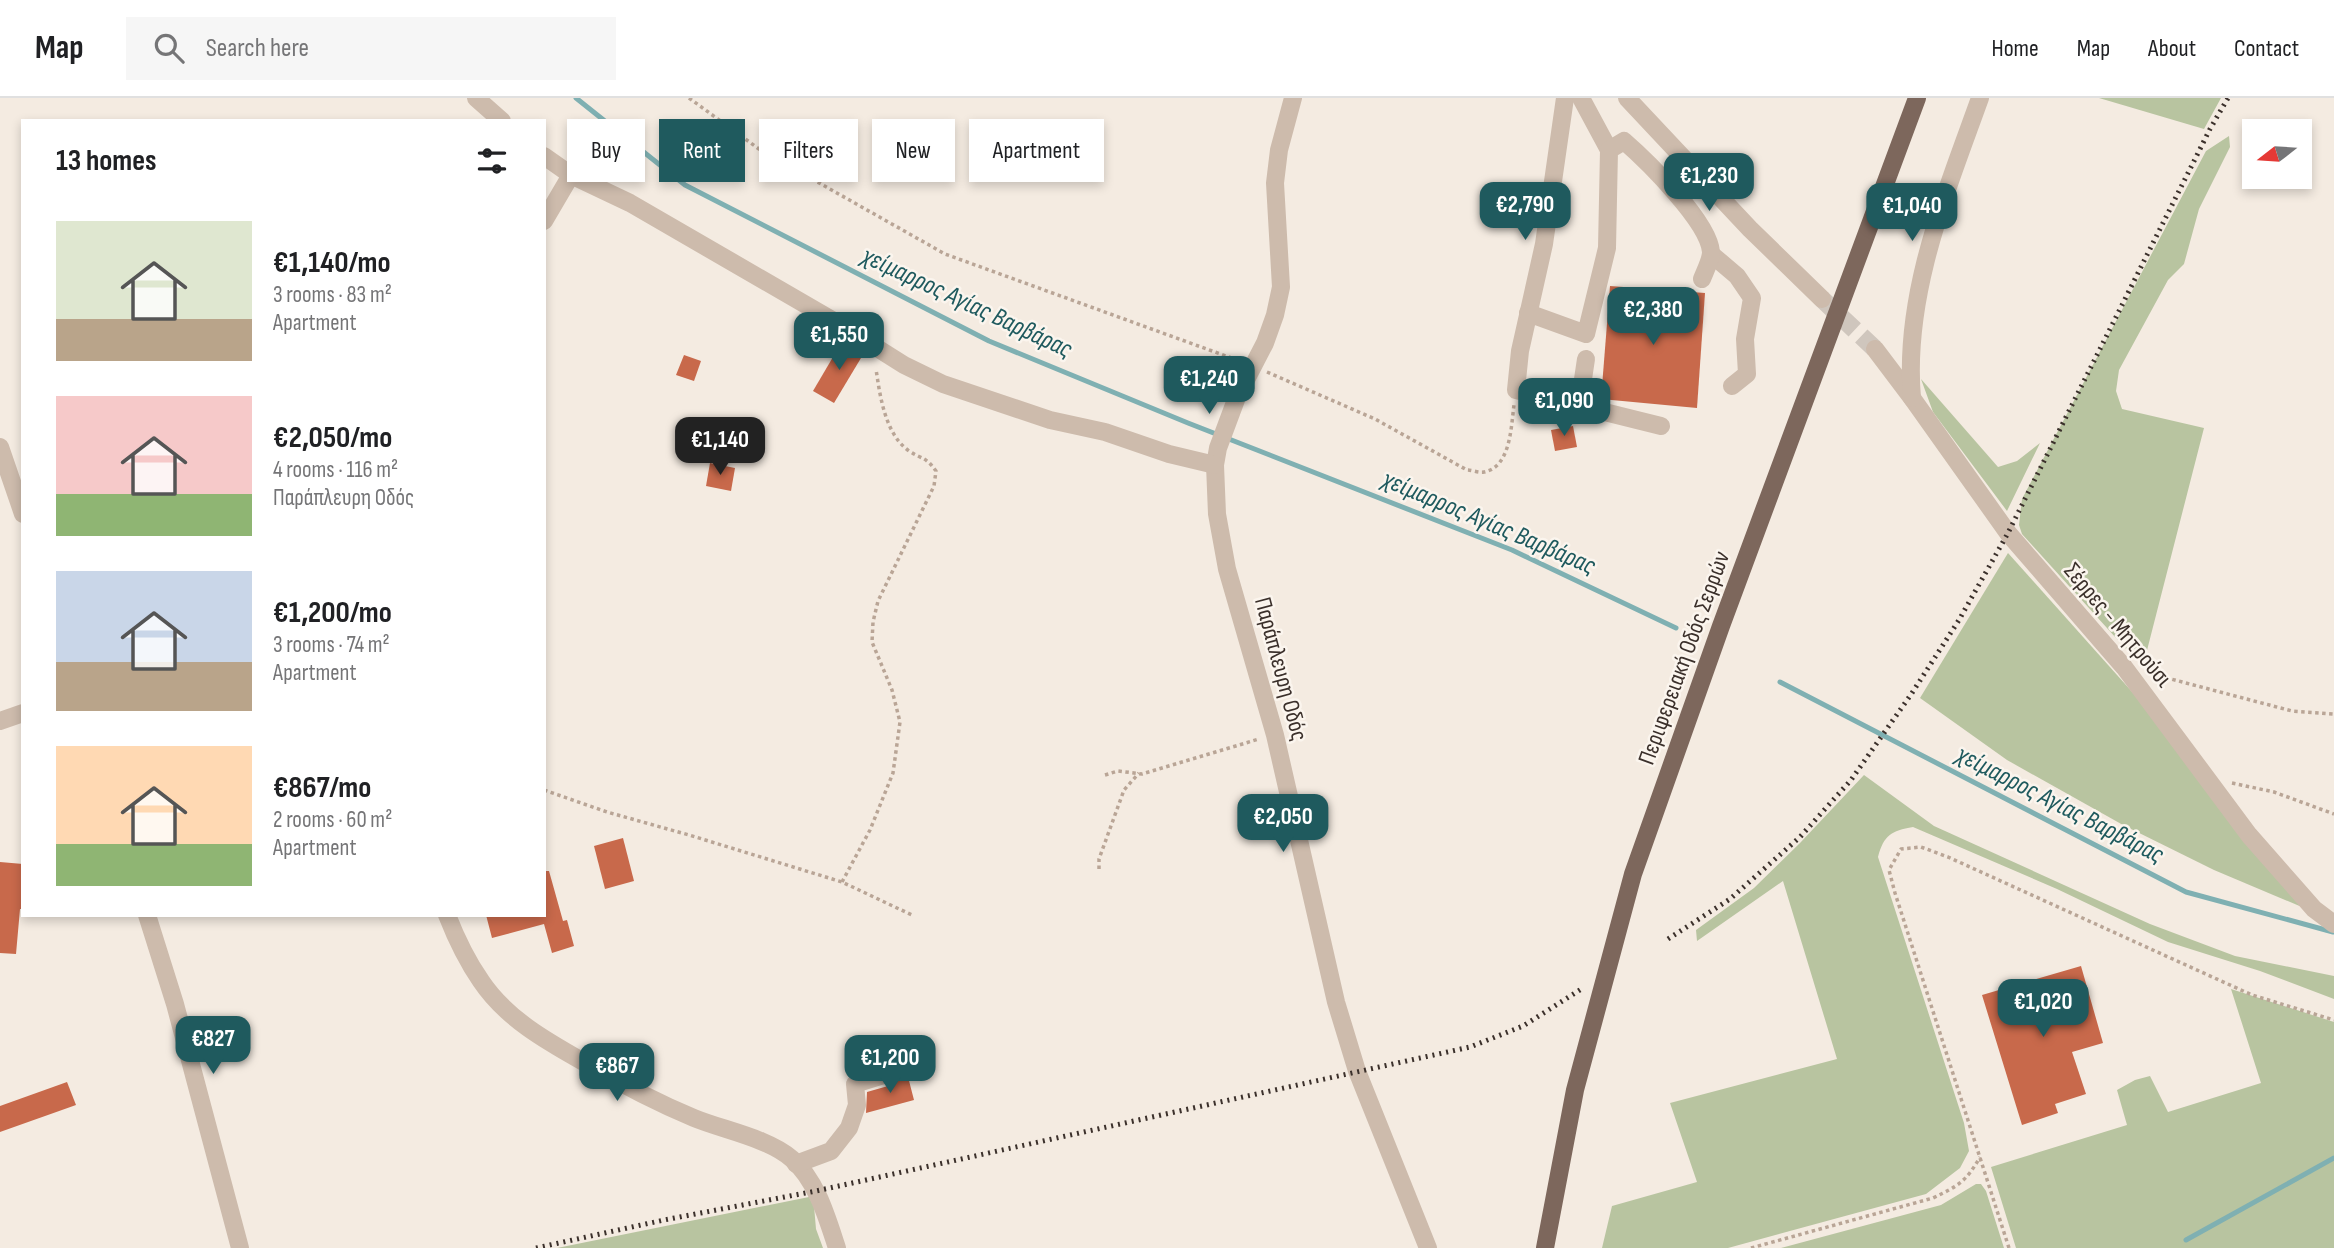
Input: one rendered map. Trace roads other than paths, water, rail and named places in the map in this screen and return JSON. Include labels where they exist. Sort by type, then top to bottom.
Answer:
[{"type":"main road","name":"Περιφερειακή Οδός Σερρών","points":[[1545,1248],[1575,1090],[1633,874],[1721,626],[1917,98]]},
{"type":"street","points":[[476,98],[500,119]]},
{"type":"street","name":"Παράπλευρη Οδός","points":[[1293,98],[1279,150],[1275,183],[1281,287],[1275,315],[1237,397],[1216,456],[1217,514],[1227,569],[1275,735],[1313,898],[1324,958],[1347,1040],[1428,1248]]},
{"type":"street","points":[[1565,98],[1544,244],[1520,351],[1516,390],[1661,426]]},
{"type":"street","points":[[1528,313],[1586,334],[1608,248],[1609,150],[1581,98]]},
{"type":"street","points":[[1627,98],[1750,229],[1822,299]]},
{"type":"street","points":[[1913,398],[1910,373],[1916,302],[1937,225],[1980,98]]},
{"type":"street","points":[[1609,150],[1624,141],[1658,172],[1705,233],[1711,254],[1737,276],[1752,298],[1745,339],[1747,374],[1732,386]]},
{"type":"street","points":[[546,157],[567,172]]},
{"type":"street","points":[[546,218],[567,182]]},
{"type":"street","points":[[585,182],[662,221],[839,324],[904,366],[933,379],[986,400],[1050,420],[1105,432],[1169,454],[1216,456]]},
{"type":"street","points":[[1702,279],[1711,254]]},
{"type":"street","name":"Σέρρες - Μητρούσι","points":[[1875,349],[2008,533],[2124,667],[2249,835],[2314,909],[2334,924]]},
{"type":"street","points":[[1578,406],[1586,359]]},
{"type":"street","points":[[0,447],[21,508]]},
{"type":"street","points":[[0,721],[21,714]]},
{"type":"street","points":[[148,917],[175,1004],[240,1248]]},
{"type":"street","points":[[448,917],[482,983],[536,1035],[634,1091],[790,1157],[816,1191],[838,1248]]},
{"type":"street","points":[[796,1164],[831,1152],[849,1128],[857,1105],[855,1084],[884,1075]]},
{"type":"waterway","name":"χείμαρρος Αγίας Βαρβάρας","points":[[576,98],[685,185],[989,341],[1188,423],[1512,550],[1676,628]]},
{"type":"waterway","name":"χείμαρρος Αγίας Βαρβάρας","points":[[1780,682],[2186,892],[2333,932]]},
{"type":"waterway","points":[[2186,1240],[2334,1158]]},
{"type":"tunnel","points":[[1822,299],[1875,349]]},
{"type":"railway","points":[[1668,939],[1730,899],[1800,837],[1851,780],[1912,693],[1959,620],[2008,533],[2228,98]]},
{"type":"railway","points":[[536,1248],[816,1191],[1470,1047],[1523,1026],[1583,988]]}]
